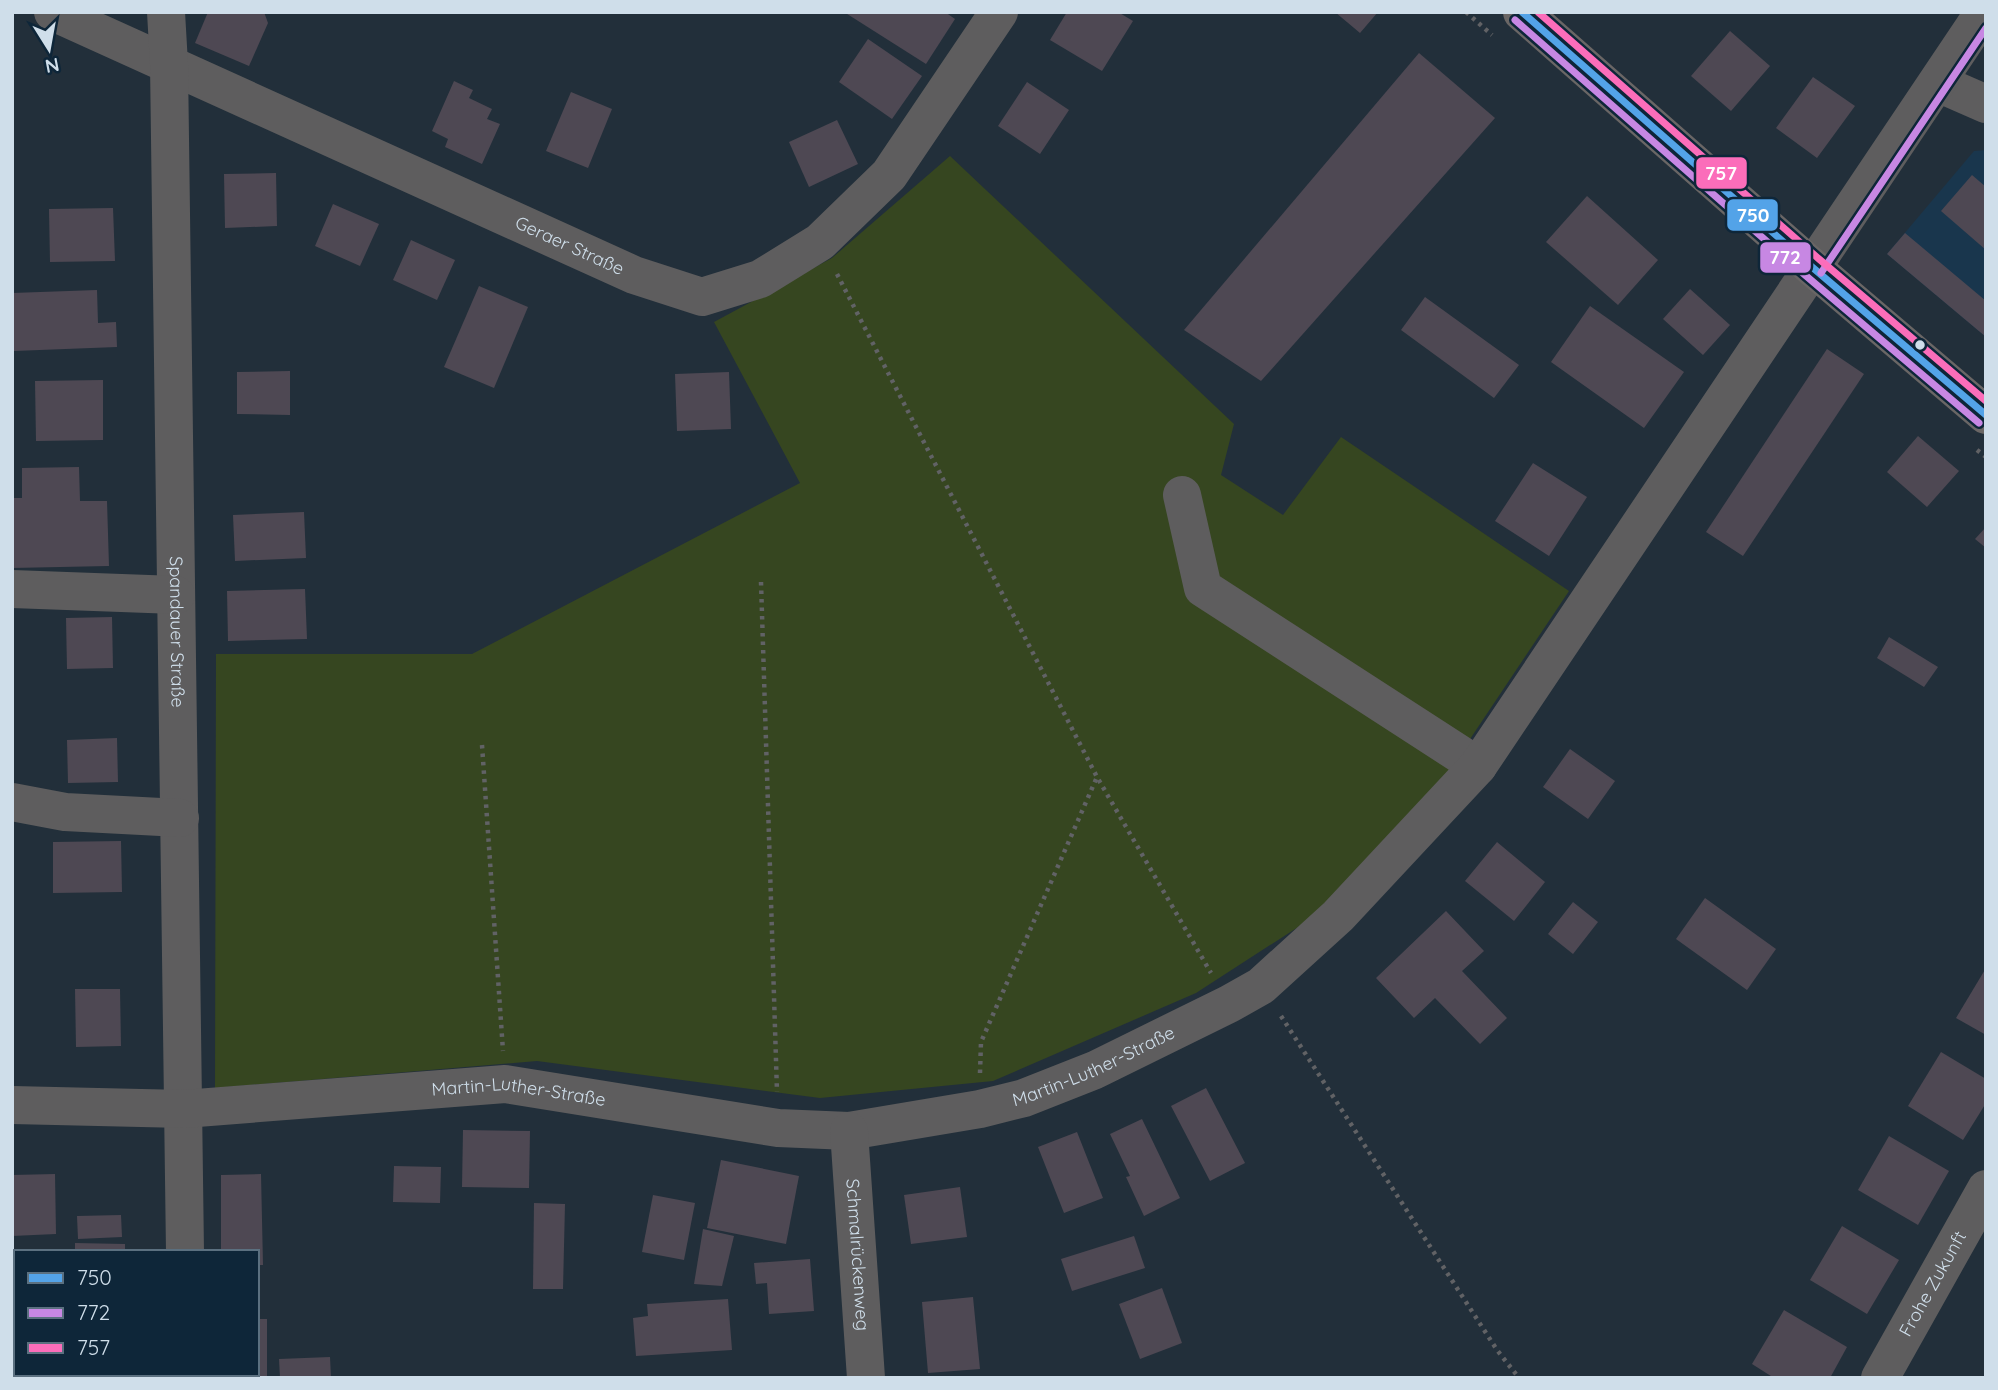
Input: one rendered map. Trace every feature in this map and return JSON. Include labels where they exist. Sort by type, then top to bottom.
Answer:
[{"type":"main road","points":[[1522,12],[1812,267],[1986,415]]},
{"type":"street","name":"Geraer Straße","points":[[53,12],[634,275],[702,297],[760,279],[820,242],[889,175],[999,12]]},
{"type":"street","name":"Spandauer Straße","points":[[166,12],[169,64],[185,1250]]},
{"type":"street","name":"Martin-Luther-Straße","points":[[12,1105],[184,1109],[505,1084],[778,1128],[849,1131],[980,1109],[1024,1098],[1095,1070],[1245,995],[1338,916],[1478,766],[1984,12]]},
{"type":"street","points":[[1938,83],[1986,104]]},
{"type":"street","points":[[1182,495],[1203,588],[1478,766]]},
{"type":"street","points":[[12,589],[176,594]]},
{"type":"street","points":[[12,802],[65,812],[180,818]]},
{"type":"street","name":"Schmalrückenweg","points":[[849,1131],[866,1378]]},
{"type":"street","name":"Frohe Zukunft","points":[[1880,1378],[1986,1189]]},
{"type":"path","points":[[820,242],[1097,776],[1245,995],[1519,1378]]},
{"type":"path","points":[[761,582],[778,1128]]},
{"type":"path","points":[[482,745],[505,1084]]},
{"type":"path","points":[[980,1109],[981,1042],[1097,776]]},
{"type":"shaded area","points":[[1986,150],[1986,337],[1887,254],[1974,151]]},
{"type":"green space","points":[[950,156],[1234,424],[1221,475],[1283,515],[1341,437],[1569,591],[1444,778],[1329,907],[1196,993],[993,1081],[820,1098],[537,1061],[215,1088],[216,654],[472,654],[800,483],[714,322],[832,258]]},
{"type":"building","points":[[208,12],[264,12],[268,23],[249,66],[195,43]]},
{"type":"building","points":[[844,12],[945,12],[955,19],[926,64]]},
{"type":"building","points":[[1067,12],[1118,12],[1133,21],[1102,71],[1050,40]]},
{"type":"building","points":[[1335,12],[1378,12],[1360,33]]},
{"type":"building","points":[[1730,31],[1770,66],[1731,111],[1691,76]]},
{"type":"building","points":[[868,39],[922,76],[892,119],[839,82]]},
{"type":"building","points":[[1419,53],[1495,118],[1261,381],[1184,330]]},
{"type":"building","points":[[1813,77],[1855,106],[1817,158],[1776,128]]},
{"type":"building","points":[[454,81],[473,90],[469,98],[492,109],[487,119],[500,124],[482,164],[445,147],[448,139],[432,131]]},
{"type":"building","points":[[1027,82],[1069,110],[1040,154],[998,126]]},
{"type":"building","points":[[571,92],[612,109],[588,168],[546,151]]},
{"type":"building","points":[[837,120],[858,164],[809,187],[789,142]]},
{"type":"building","points":[[276,173],[277,226],[225,228],[224,174]]},
{"type":"building","points":[[1972,175],[1986,187],[1986,250],[1941,211]]},
{"type":"building","points":[[1587,196],[1658,260],[1618,305],[1546,242]]},
{"type":"building","points":[[333,204],[379,224],[360,266],[315,246]]},
{"type":"building","points":[[113,208],[115,261],[50,262],[49,209]]},
{"type":"building","points":[[1905,233],[1986,301],[1986,337],[1887,254]]},
{"type":"building","points":[[411,240],[455,260],[437,300],[393,280]]},
{"type":"building","points":[[479,286],[528,307],[494,388],[444,367]]},
{"type":"building","points":[[1690,289],[1730,325],[1703,355],[1663,319]]},
{"type":"building","points":[[97,290],[98,323],[116,322],[117,347],[14,351],[12,293]]},
{"type":"building","points":[[1425,297],[1519,365],[1494,398],[1401,330]]},
{"type":"building","points":[[1590,306],[1684,372],[1644,428],[1551,362]]},
{"type":"building","points":[[1827,349],[1864,374],[1743,556],[1706,532]]},
{"type":"building","points":[[290,371],[290,415],[237,414],[237,372]]},
{"type":"building","points":[[729,372],[731,429],[677,431],[675,374]]},
{"type":"building","points":[[103,380],[103,440],[36,441],[35,381]]},
{"type":"building","points":[[1918,436],[1959,471],[1927,507],[1887,472]]},
{"type":"building","points":[[1533,463],[1587,497],[1549,556],[1495,521]]},
{"type":"building","points":[[79,467],[80,501],[107,501],[109,566],[12,568],[12,498],[22,498],[22,468]]},
{"type":"building","points":[[304,512],[306,558],[235,561],[233,515]]},
{"type":"building","points":[[1986,527],[1986,548],[1975,539]]},
{"type":"building","points":[[305,589],[307,639],[228,641],[227,591]]},
{"type":"building","points":[[112,617],[113,668],[67,669],[66,618]]},
{"type":"building","points":[[1889,637],[1938,667],[1924,687],[1877,658]]},
{"type":"building","points":[[117,738],[118,782],[68,783],[67,740]]},
{"type":"building","points":[[1570,749],[1615,781],[1588,819],[1543,787]]},
{"type":"building","points":[[121,841],[122,892],[53,893],[53,842]]},
{"type":"building","points":[[1497,842],[1545,882],[1514,921],[1465,881]]},
{"type":"building","points":[[1705,898],[1776,949],[1747,990],[1676,939]]},
{"type":"building","points":[[1573,902],[1598,922],[1573,954],[1548,934]]},
{"type":"building","points":[[1446,911],[1484,951],[1462,971],[1507,1018],[1480,1044],[1435,998],[1414,1018],[1376,978]]},
{"type":"building","points":[[1986,968],[1986,1035],[1956,1018]]},
{"type":"building","points":[[75,989],[120,989],[121,1046],[76,1047]]},
{"type":"building","points":[[1941,1052],[1986,1079],[1986,1103],[1963,1140],[1908,1106]]},
{"type":"building","points":[[1206,1088],[1245,1163],[1210,1181],[1171,1106]]},
{"type":"building","points":[[1142,1119],[1180,1198],[1144,1216],[1126,1177],[1130,1176],[1110,1134]]},
{"type":"building","points":[[463,1130],[530,1131],[529,1188],[462,1187]]},
{"type":"building","points":[[1077,1132],[1103,1198],[1064,1213],[1038,1147]]},
{"type":"building","points":[[1889,1136],[1949,1171],[1918,1225],[1858,1190]]},
{"type":"building","points":[[721,1160],[799,1176],[786,1244],[707,1228]]},
{"type":"building","points":[[394,1166],[441,1167],[440,1203],[393,1202]]},
{"type":"building","points":[[55,1174],[56,1234],[12,1236],[12,1175]]},
{"type":"building","points":[[261,1174],[263,1265],[259,1265],[259,1250],[221,1250],[221,1175]]},
{"type":"building","points":[[960,1187],[967,1237],[911,1244],[904,1195]]},
{"type":"building","points":[[653,1195],[695,1203],[684,1260],[642,1252]]},
{"type":"building","points":[[534,1203],[565,1204],[563,1289],[533,1289]]},
{"type":"building","points":[[121,1215],[122,1237],[78,1239],[77,1216]]},
{"type":"building","points":[[1842,1226],[1899,1260],[1867,1314],[1810,1280]]},
{"type":"building","points":[[703,1229],[734,1236],[722,1286],[694,1284]]},
{"type":"building","points":[[1134,1236],[1145,1268],[1072,1291],[1061,1259]]},
{"type":"building","points":[[75,1243],[125,1244],[125,1250],[75,1250]]},
{"type":"building","points":[[810,1259],[814,1311],[769,1314],[767,1283],[756,1284],[754,1263]]},
{"type":"building","points":[[1162,1288],[1182,1343],[1140,1359],[1119,1304]]},
{"type":"building","points":[[973,1297],[980,1369],[928,1373],[922,1302]]},
{"type":"building","points":[[728,1299],[732,1350],[636,1356],[633,1318],[648,1316],[647,1304]]},
{"type":"building","points":[[1784,1310],[1847,1347],[1830,1378],[1774,1378],[1752,1364]]},
{"type":"building","points":[[259,1319],[267,1319],[267,1378],[220,1378],[259,1376]]},
{"type":"building","points":[[330,1357],[331,1378],[280,1378],[279,1359]]},
{"type":"transit line","name":"750","points":[[1522,12],[1812,267],[1986,415]]},
{"type":"transit line","name":"757","points":[[1538,12],[1819,259],[1986,401]]},
{"type":"transit line","name":"772","points":[[1515,20],[1805,275],[1979,423]]},
{"type":"transit line","name":"772","points":[[1821,273],[1986,28]]}]
